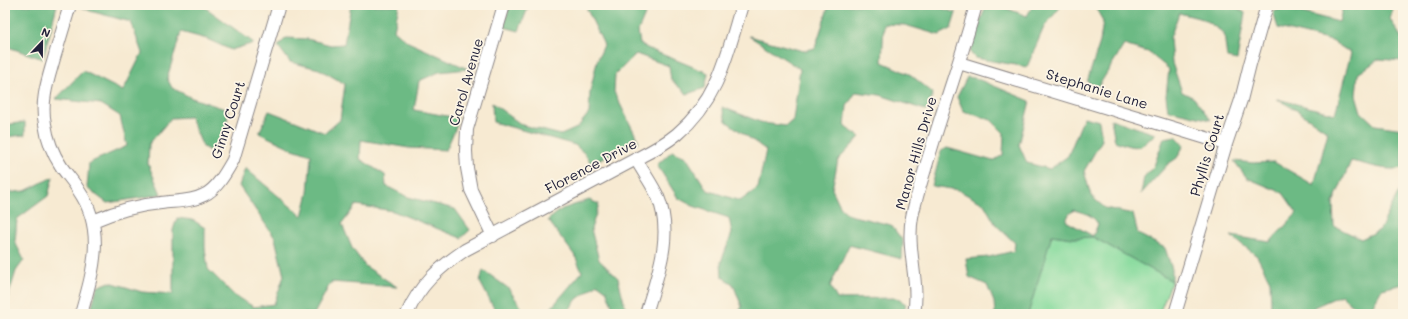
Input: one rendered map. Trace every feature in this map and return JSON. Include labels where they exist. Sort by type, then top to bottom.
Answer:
[{"type":"street","points":[[70,5],[48,79],[45,95],[44,122],[60,165],[80,192],[93,221],[96,238],[94,255],[89,286],[81,314]]},
{"type":"street","name":"Ginny Court","points":[[93,221],[126,210],[161,203],[190,200],[204,195],[222,178],[233,160],[279,5]]},
{"type":"street","name":"Carol Avenue","points":[[493,236],[471,190],[467,162],[467,129],[504,5]]},
{"type":"street","name":"Florence Drive","points":[[407,314],[419,291],[435,272],[466,250],[636,160],[677,134],[704,105],[718,80],[742,5]]},
{"type":"street","name":"Manor Hills Drive","points":[[914,314],[916,291],[910,235],[912,218],[933,142],[976,5]]},
{"type":"street","name":"Phyllis Court","points":[[1175,314],[1226,144],[1241,100],[1267,5]]},
{"type":"street","name":"Stephanie Lane","points":[[959,62],[1226,144]]},
{"type":"street","points":[[636,160],[658,196],[665,222],[662,255],[646,314]]},
{"type":"green space","points":[[5,5],[57,5],[43,59],[5,46]]},
{"type":"green space","points":[[78,5],[202,5],[254,43],[231,50],[207,39],[181,32],[167,78],[172,88],[192,98],[228,110],[226,136],[215,154],[203,147],[190,117],[171,118],[149,144],[148,164],[161,194],[107,203],[87,188],[89,163],[127,146],[120,116],[101,104],[56,99],[83,71],[123,91],[142,53],[131,22],[90,11]]},
{"type":"green space","points":[[351,5],[399,5],[394,30],[408,42],[468,69],[439,72],[419,81],[414,110],[458,118],[456,127],[446,150],[409,148],[361,140],[360,159],[385,175],[386,186],[408,197],[455,209],[470,230],[461,238],[393,211],[356,205],[342,224],[352,248],[365,266],[397,287],[331,282],[314,314],[90,314],[97,287],[110,282],[142,292],[173,294],[173,230],[177,218],[193,220],[205,228],[205,248],[208,269],[235,296],[254,307],[274,304],[284,276],[275,238],[239,186],[245,168],[302,216],[308,193],[311,155],[293,149],[259,133],[269,111],[325,133],[340,120],[345,84],[319,69],[290,62],[278,46],[286,38],[307,39],[331,45],[344,44]]},
{"type":"green space","points":[[509,5],[529,5],[519,31],[504,27]]},
{"type":"green space","points":[[585,5],[649,5],[638,31],[640,44],[708,73],[705,88],[687,94],[671,80],[669,66],[636,54],[615,75],[614,92],[639,142],[591,163],[584,153],[575,145],[493,122],[492,103],[522,125],[561,135],[577,128],[589,113],[590,92],[597,61],[604,45]]},
{"type":"green space","points":[[829,5],[932,5],[956,13],[951,29],[939,35],[905,25],[884,24],[882,62],[911,75],[933,93],[928,111],[880,95],[856,92],[847,106],[845,127],[860,137],[838,160],[832,189],[841,208],[849,215],[891,225],[903,241],[902,259],[849,245],[830,286],[837,299],[896,298],[906,304],[903,314],[737,314],[742,307],[733,284],[722,277],[721,262],[732,233],[729,218],[693,206],[678,198],[657,165],[672,151],[686,157],[707,190],[740,201],[758,188],[766,150],[726,121],[722,107],[763,123],[786,126],[793,120],[800,69],[749,36],[803,51],[815,48]]},
{"type":"green space","points":[[987,5],[997,5],[1027,16],[1033,5],[1062,5],[1044,27],[1027,67],[975,58],[970,52]]},
{"type":"green space","points":[[1094,5],[1233,5],[1245,13],[1237,60],[1227,58],[1224,33],[1203,19],[1179,13],[1170,38],[1172,63],[1182,92],[1194,98],[1211,120],[1168,110],[1166,96],[1169,69],[1148,52],[1124,45],[1098,87],[1087,82],[1100,42],[1103,21]]},
{"type":"green space","points":[[1343,5],[1394,5],[1390,19],[1403,40],[1403,61],[1379,59],[1358,74],[1356,95],[1361,112],[1375,125],[1403,129],[1403,168],[1390,169],[1351,161],[1333,203],[1334,226],[1361,239],[1380,230],[1398,193],[1403,188],[1403,284],[1382,289],[1369,314],[1356,314],[1355,308],[1341,295],[1314,307],[1312,314],[1265,314],[1271,307],[1270,281],[1257,256],[1231,236],[1270,242],[1297,213],[1283,193],[1247,178],[1234,161],[1253,163],[1274,162],[1314,185],[1328,132],[1298,111],[1277,99],[1335,114],[1351,53],[1332,41],[1278,28],[1273,12],[1283,8],[1339,22]]},
{"type":"green space","points":[[967,77],[975,78],[1030,101],[1019,145],[1027,163],[1050,169],[1068,156],[1084,117],[1099,121],[1102,140],[1084,171],[1091,196],[1105,208],[1133,214],[1138,234],[1165,248],[1172,269],[1172,281],[1093,237],[1073,238],[1052,235],[1028,314],[995,314],[994,302],[987,285],[969,277],[966,259],[989,257],[1014,251],[1015,243],[996,225],[984,204],[958,190],[932,186],[941,151],[947,148],[993,161],[1003,155],[1004,133],[991,120],[963,111],[957,97]],"holes":[[[1074,210],[1084,213],[1096,221],[1098,224],[1093,236],[1066,221],[1069,214]]]},
{"type":"green space","points":[[1111,119],[1155,134],[1141,145],[1132,147],[1122,144],[1115,141]]},
{"type":"green space","points":[[25,122],[25,135],[5,137],[5,125]]},
{"type":"green space","points":[[1176,136],[1184,145],[1177,158],[1168,164],[1141,194],[1144,177],[1154,166],[1164,138]]},
{"type":"green space","points":[[53,177],[48,196],[17,219],[15,242],[24,260],[16,271],[5,307],[5,293],[8,283],[5,270],[5,193],[25,191]]},
{"type":"green space","points":[[589,200],[599,204],[591,229],[599,260],[618,278],[627,314],[614,311],[606,290],[598,284],[577,299],[566,314],[546,314],[582,272],[575,256],[548,220],[562,209]]},
{"type":"green space","points":[[1051,235],[1073,238],[1093,237],[1172,281],[1159,314],[1028,314]]},
{"type":"green space","points":[[483,270],[508,288],[526,314],[497,314],[480,282]]}]
